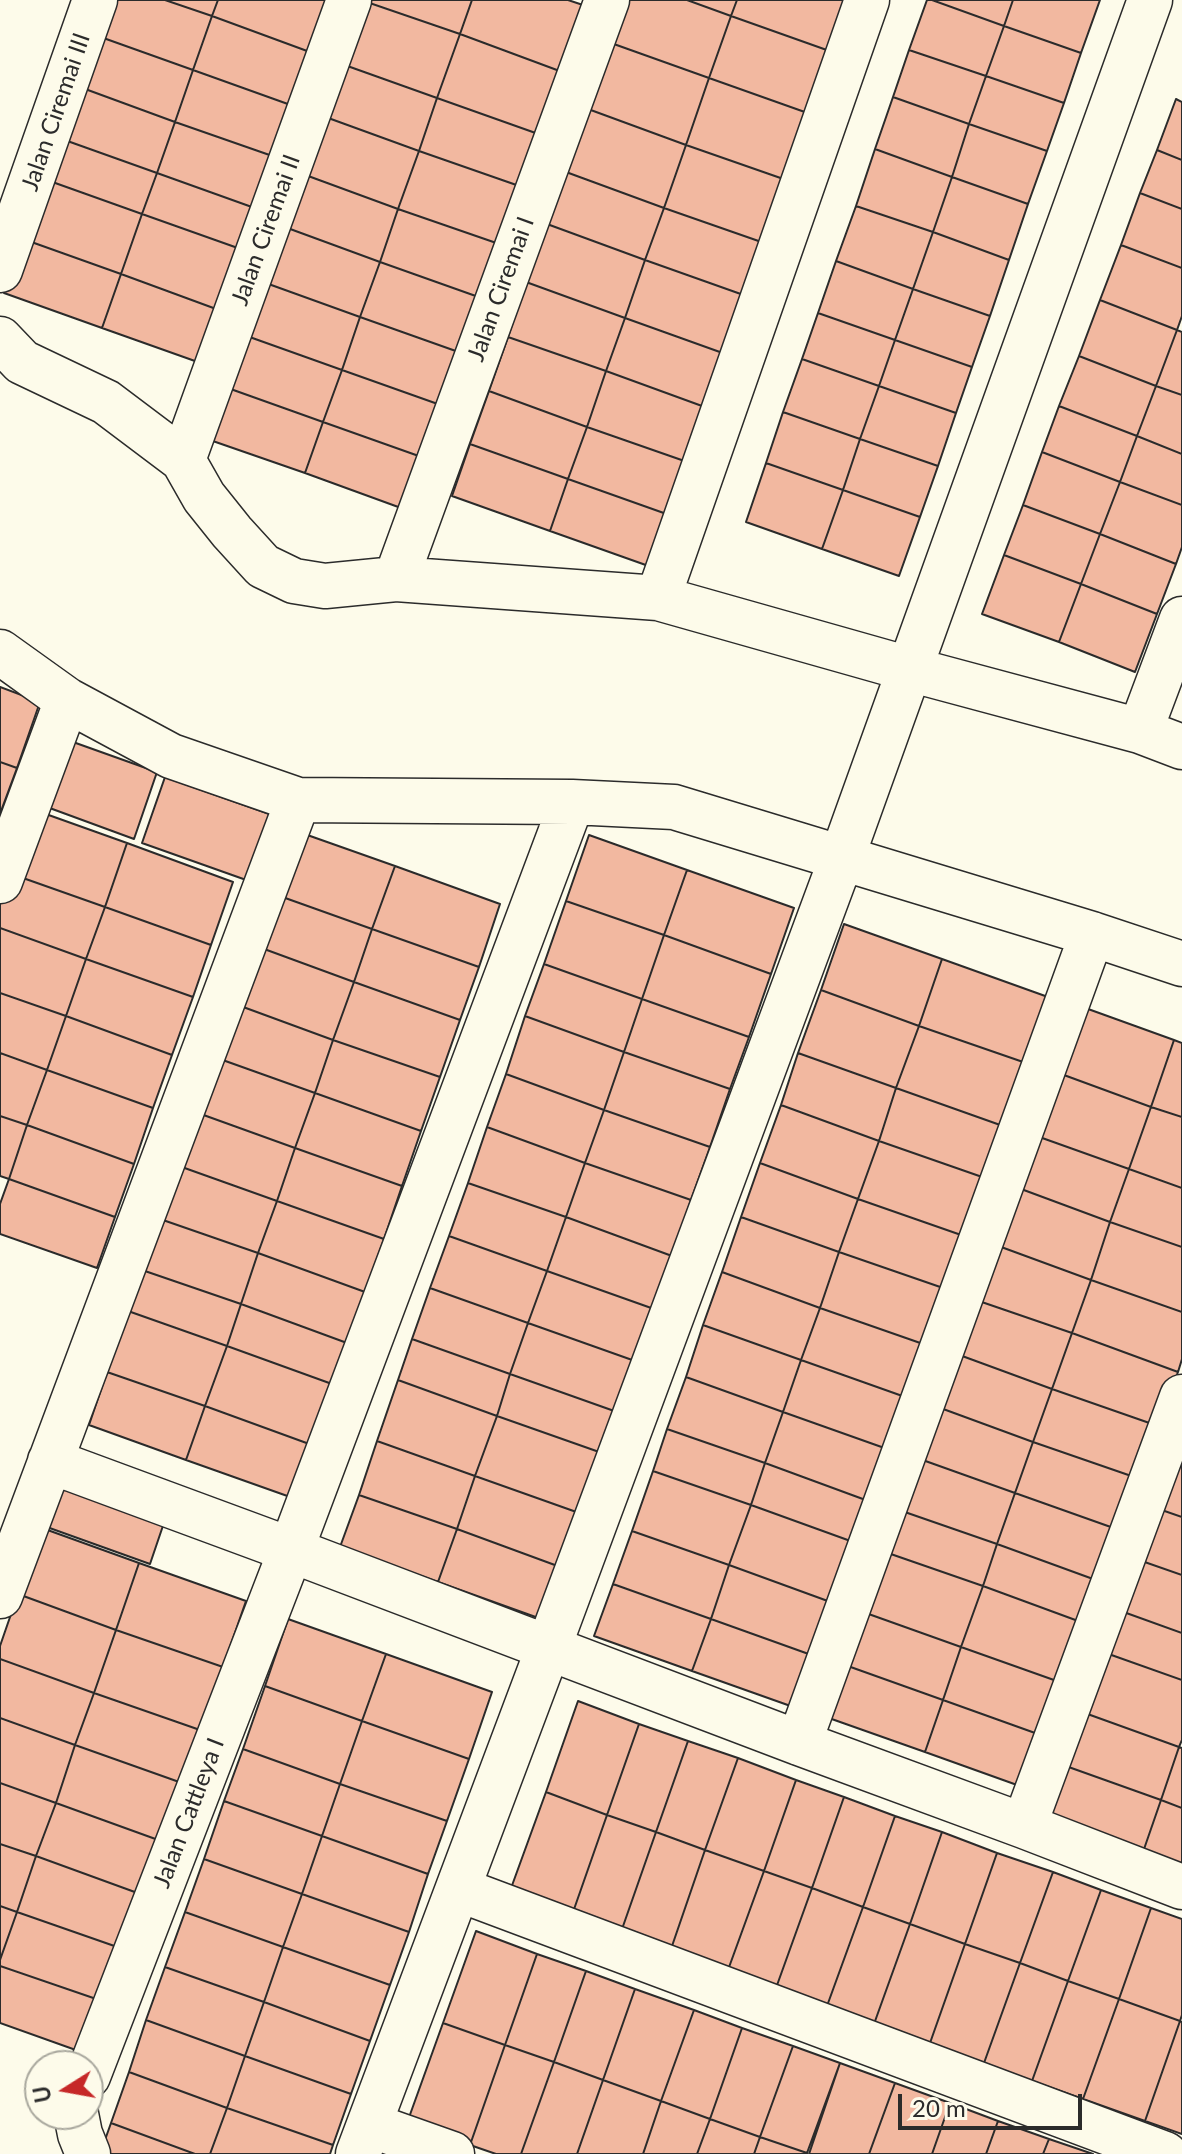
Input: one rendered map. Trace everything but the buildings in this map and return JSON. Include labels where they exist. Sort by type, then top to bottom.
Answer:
[{"type":"street","name":"Jalan Ciremai III","points":[[0,270],[95,0]]},
{"type":"street","name":"Jalan Ciremai II","points":[[183,460],[349,0]]},
{"type":"street","name":"Jalan Ciremai I","points":[[396,579],[607,0]]},
{"type":"street","points":[[658,598],[867,0]]},
{"type":"street","points":[[452,2154],[364,2139],[857,817],[1150,0]]},
{"type":"street","points":[[0,339],[22,362],[106,402],[183,460],[204,497],[263,566],[294,581],[325,586],[396,579],[658,598],[902,688],[1140,731],[1182,747]]},
{"type":"street","points":[[1140,731],[1182,619]]},
{"type":"street","points":[[0,652],[67,700],[171,756],[298,800],[572,802],[674,807],[1182,964]]},
{"type":"street","points":[[0,881],[67,700]]},
{"type":"street","points":[[0,1596],[298,800]]},
{"type":"street","name":"Jalan Cattleya I","points":[[98,2050],[291,1550],[572,802]]},
{"type":"street","points":[[799,1743],[1092,934]]},
{"type":"street","points":[[1024,1826],[1182,1397]]},
{"type":"street","points":[[50,1461],[1182,1887]]},
{"type":"street","points":[[458,1889],[1165,2154]]},
{"type":"street","points":[[79,2130],[88,2154]]}]
